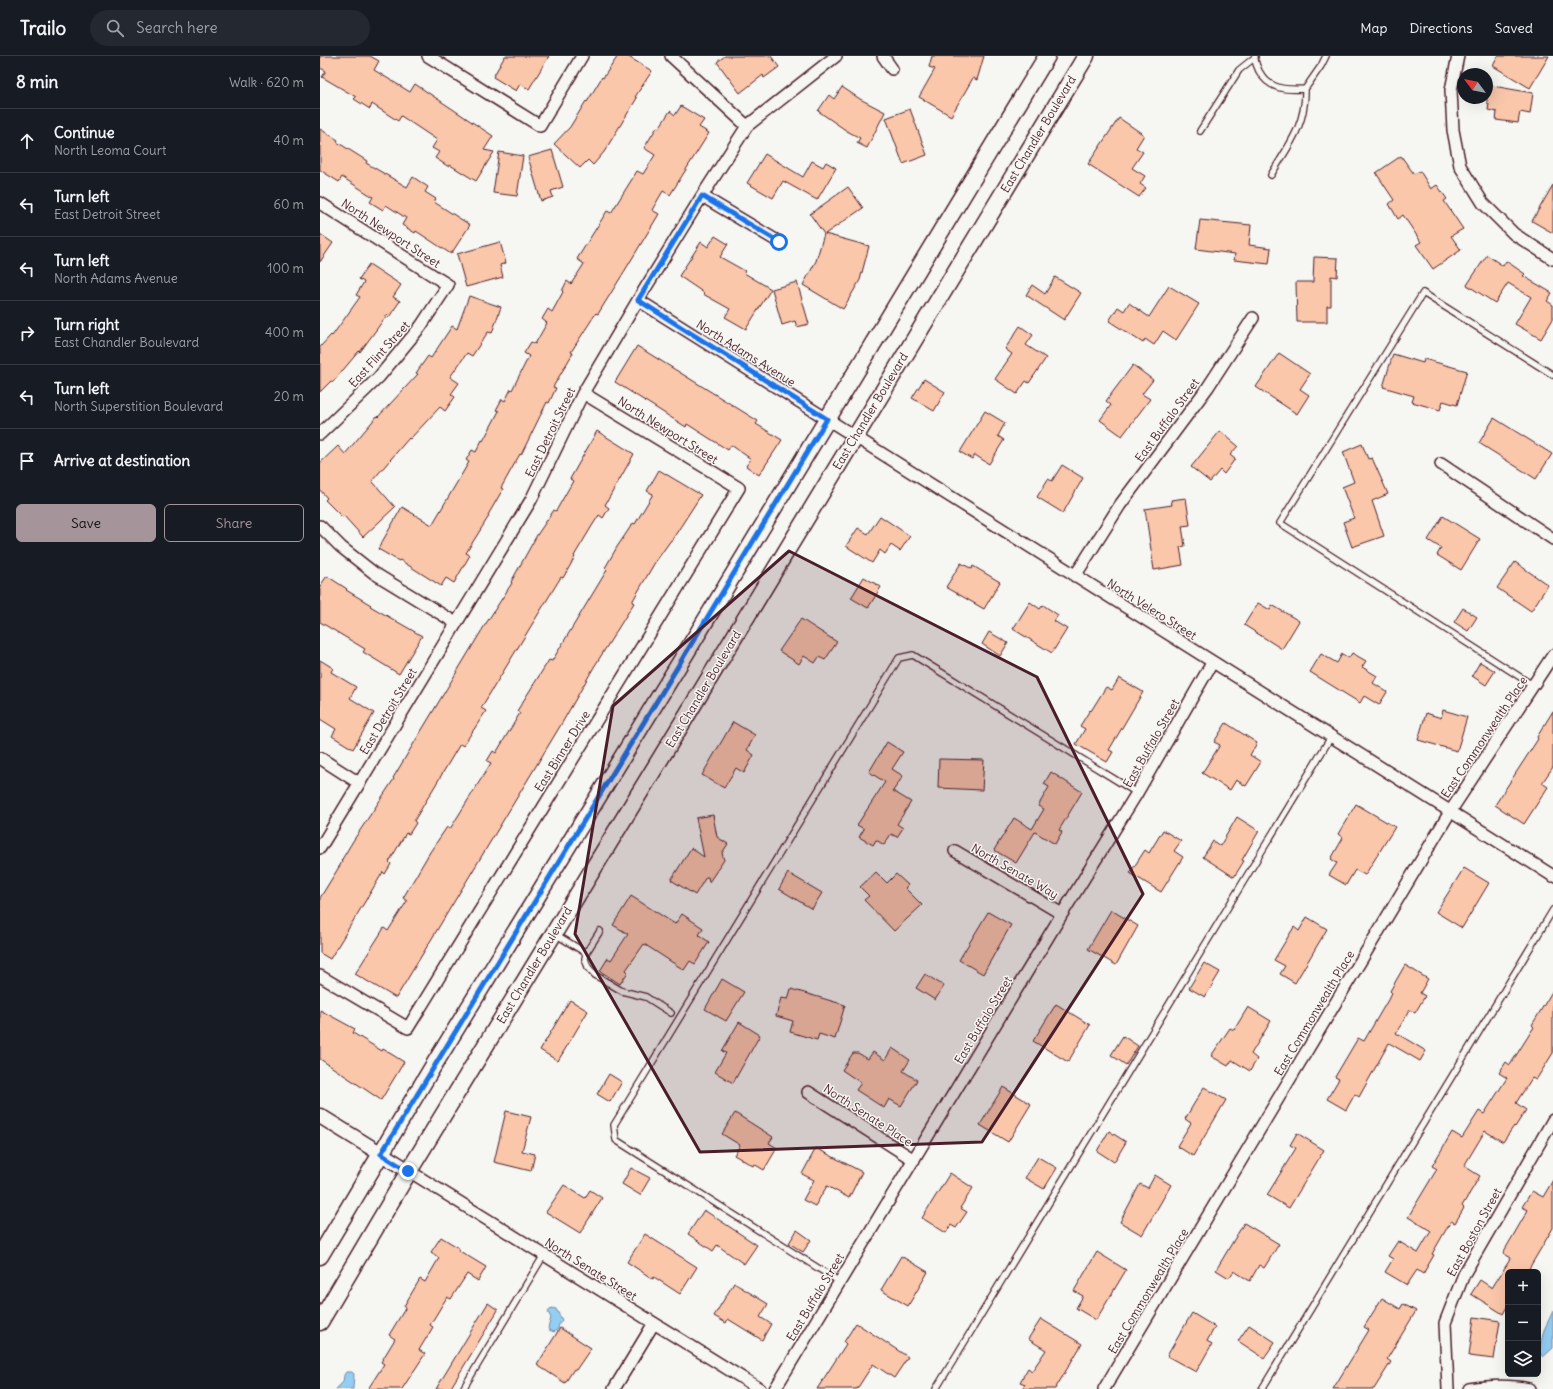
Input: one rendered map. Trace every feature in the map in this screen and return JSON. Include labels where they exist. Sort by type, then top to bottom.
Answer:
[{"type":"main road","points":[[320,1256],[680,663],[833,423],[1048,56]]},
{"type":"main road","name":"East Chandler Boulevard","points":[[320,1322],[408,1171],[1086,56]]},
{"type":"street","points":[[428,56],[540,126],[582,56]]},
{"type":"street","points":[[671,56],[747,126]]},
{"type":"street","name":"East Detroit Street","points":[[320,848],[531,500],[583,393],[638,300],[747,126],[836,56]]},
{"type":"street","points":[[883,56],[892,69]]},
{"type":"street","points":[[1458,56],[1451,90],[1452,130],[1460,166],[1483,203],[1514,234],[1553,259]]},
{"type":"street","points":[[702,196],[779,242]]},
{"type":"street","name":"North Newport Street","points":[[320,203],[448,285]]},
{"type":"street","name":"East Flint Street","points":[[320,434],[379,377],[421,326],[448,285]]},
{"type":"street","name":"North Adams Avenue","points":[[638,300],[833,423]]},
{"type":"street","name":"East Buffalo Street","points":[[1075,576],[1120,506],[1208,387],[1253,318]]},
{"type":"street","name":"North Newport Street","points":[[583,393],[739,488]]},
{"type":"street","name":"North Velero Street","points":[[833,423],[1212,663],[1553,876]]},
{"type":"street","points":[[1441,464],[1553,539]]},
{"type":"street","name":"East Binner Drive","points":[[320,976],[408,1028],[739,488]]},
{"type":"street","points":[[320,526],[341,547],[374,574],[456,623]]},
{"type":"street","name":"East Commonwealth Place","points":[[1104,1389],[1450,812],[1553,655]]},
{"type":"street","name":"East Buffalo Street","points":[[775,1389],[1062,914],[1137,794],[1212,663]]},
{"type":"street","points":[[320,758],[359,783]]},
{"type":"street","name":"North Senate Way","points":[[955,851],[1062,914]]},
{"type":"street","name":"North Senate Place","points":[[808,1092],[914,1160]]},
{"type":"street","points":[[320,1116],[408,1171]]},
{"type":"street","name":"East Boston Street","points":[[1448,1389],[1445,1323],[1464,1274],[1553,1120]]},
{"type":"street","name":"North Senate Street","points":[[408,1171],[759,1389]]},
{"type":"street","points":[[614,1389],[654,1323]]},
{"type":"street","points":[[1468,1389],[1482,1387],[1529,1389]]},
{"type":"lane","points":[[1271,175],[1298,130],[1304,108],[1305,89],[1326,56]]},
{"type":"lane","points":[[1200,131],[1239,70],[1254,57],[1264,80],[1276,87],[1288,90],[1305,89]]},
{"type":"lane","points":[[1534,686],[1280,523],[1423,292],[1553,375]]},
{"type":"lane","points":[[840,1282],[616,1140],[614,1125],[618,1118],[899,658],[913,655],[1137,794]]},
{"type":"lane","points":[[936,1389],[1331,737]]},
{"type":"lane","points":[[1262,1389],[1553,910]]},
{"type":"lane","points":[[600,931],[586,953],[585,959],[588,967],[595,975],[622,991],[646,998],[671,1013]]},
{"type":"lane","points":[[554,933],[586,953]]},
{"type":"lane","points":[[463,1389],[544,1255]]},
{"type":"highlighted area","points":[[789,551],[1037,677],[1143,894],[982,1142],[700,1152],[575,934],[613,706]]},
{"type":"water","points":[[552,1308],[556,1309],[562,1320],[558,1329],[554,1332],[548,1328],[551,1318],[548,1312]]},
{"type":"water","points":[[1553,1311],[1553,1348],[1543,1357],[1541,1354],[1541,1343],[1544,1330]]},
{"type":"water","points":[[346,1372],[352,1372],[354,1374],[353,1389],[336,1389],[343,1382]]},
{"type":"building","points":[[320,56],[370,56],[379,61],[374,70],[410,92],[415,84],[493,136],[484,150],[494,152],[476,181],[450,165],[449,167],[435,158],[439,152],[432,148],[437,140],[401,116],[398,121],[372,104],[370,109],[354,99],[356,97],[322,77],[326,71],[320,68]]},
{"type":"building","points":[[505,56],[549,56],[529,89],[520,84],[516,91],[493,77]]},
{"type":"building","points":[[618,56],[627,56],[652,71],[635,97],[637,98],[604,152],[593,165],[588,160],[580,168],[554,144],[570,127],[602,77],[603,78]]},
{"type":"building","points":[[725,56],[771,56],[779,67],[764,78],[763,75],[740,93],[717,62]]},
{"type":"building","points":[[932,56],[984,56],[977,80],[973,78],[951,116],[919,97],[935,69],[929,67]]},
{"type":"building","points":[[1498,56],[1549,56],[1530,88],[1493,66]]},
{"type":"building","points":[[1493,86],[1533,93],[1530,114],[1520,112],[1518,123],[1496,120],[1497,112],[1488,110],[1489,104],[1493,104]]},
{"type":"building","points":[[842,87],[860,99],[885,112],[867,148],[857,143],[860,138],[818,111],[829,95],[834,99]]},
{"type":"building","points":[[681,106],[704,120],[699,127],[709,133],[670,195],[663,191],[652,210],[659,214],[598,314],[596,313],[571,352],[573,353],[553,387],[556,388],[549,403],[547,402],[521,455],[520,454],[501,488],[503,489],[488,515],[489,516],[466,553],[470,555],[454,583],[446,578],[441,586],[400,560],[399,561],[378,549],[402,507],[432,525],[469,462],[466,460],[472,450],[476,452],[482,440],[483,441],[499,411],[496,410],[502,399],[505,401],[511,389],[512,390],[529,356],[524,353],[531,342],[535,344],[547,323],[542,319],[548,309],[552,312],[567,281],[571,284],[584,264],[577,259],[607,211],[611,213],[637,171],[643,174],[655,155],[644,148],[657,127],[659,128],[670,111],[675,115]]},
{"type":"building","points":[[910,109],[927,155],[903,164],[886,118]]},
{"type":"building","points":[[1119,118],[1144,135],[1136,148],[1143,152],[1132,168],[1145,176],[1140,184],[1146,188],[1139,197],[1088,164]]},
{"type":"building","points":[[320,129],[367,161],[366,163],[407,187],[413,177],[428,187],[425,192],[436,199],[434,202],[470,225],[451,254],[416,231],[415,233],[402,225],[406,218],[386,205],[383,210],[370,202],[373,197],[342,177],[339,182],[320,170]]},
{"type":"building","points":[[552,150],[563,187],[551,191],[553,197],[541,201],[528,157]]},
{"type":"building","points":[[499,152],[523,156],[517,196],[493,193]]},
{"type":"building","points":[[765,154],[803,177],[812,161],[823,167],[826,162],[836,168],[817,200],[783,181],[773,198],[747,183]]},
{"type":"building","points":[[1401,156],[1414,174],[1420,171],[1431,189],[1437,185],[1447,199],[1444,201],[1463,229],[1451,236],[1461,250],[1433,269],[1416,245],[1421,242],[1403,215],[1398,219],[1389,204],[1394,200],[1376,173]]},
{"type":"building","points":[[1553,185],[1553,233],[1532,221]]},
{"type":"building","points":[[848,187],[863,208],[825,234],[869,246],[860,280],[843,309],[803,285],[816,261],[824,234],[810,214]]},
{"type":"building","points":[[1200,220],[1251,225],[1249,245],[1271,248],[1269,264],[1234,260],[1235,254],[1196,249]]},
{"type":"building","points":[[320,234],[333,243],[320,262]]},
{"type":"building","points":[[715,236],[728,244],[720,257],[745,271],[744,273],[771,289],[746,329],[725,317],[730,309],[703,294],[704,293],[679,276],[701,242],[708,247]]},
{"type":"building","points":[[500,242],[506,263],[500,265],[503,277],[466,287],[457,254]]},
{"type":"building","points":[[1487,255],[1503,266],[1506,261],[1525,274],[1523,276],[1552,293],[1547,301],[1553,305],[1553,319],[1541,339],[1515,324],[1531,297],[1508,283],[1495,303],[1467,285]]},
{"type":"building","points":[[1314,257],[1338,258],[1337,277],[1331,276],[1331,306],[1327,306],[1327,322],[1297,322],[1296,282],[1313,282]]},
{"type":"building","points":[[369,264],[401,285],[393,297],[400,301],[389,317],[387,315],[360,352],[359,351],[333,382],[331,381],[320,392],[320,347],[331,335],[332,336],[360,297],[356,295],[364,282],[359,279]]},
{"type":"building","points":[[1055,277],[1081,293],[1064,320],[1026,295],[1032,285],[1045,294]]},
{"type":"building","points":[[797,282],[809,324],[797,327],[795,321],[782,325],[772,289]]},
{"type":"building","points":[[1169,286],[1199,304],[1176,340],[1163,331],[1154,345],[1145,339],[1143,343],[1109,321],[1118,307],[1124,311],[1129,303],[1149,317]]},
{"type":"building","points":[[469,296],[501,307],[492,333],[488,332],[472,356],[467,353],[450,377],[459,383],[451,394],[455,397],[445,411],[440,407],[410,439],[409,438],[372,481],[395,507],[363,537],[344,516],[342,517],[325,500],[327,498],[320,490],[320,463],[338,446],[345,454],[377,416],[378,417],[418,374],[416,373],[428,356],[431,358],[452,326],[457,329]]},
{"type":"building","points":[[1020,326],[1033,335],[1026,345],[1046,358],[1029,383],[1026,381],[1017,394],[995,379],[1012,354],[1005,349]]},
{"type":"building","points":[[637,346],[758,421],[756,424],[782,440],[759,475],[746,466],[751,459],[731,445],[728,450],[687,424],[686,427],[615,382]]},
{"type":"building","points":[[1279,353],[1310,374],[1300,389],[1309,395],[1297,414],[1256,387]]},
{"type":"building","points":[[1393,354],[1423,363],[1424,359],[1467,371],[1457,405],[1443,401],[1440,410],[1412,402],[1414,396],[1383,387]]},
{"type":"building","points":[[1133,365],[1153,380],[1142,394],[1150,399],[1122,436],[1100,420],[1111,405],[1106,401]]},
{"type":"building","points":[[924,379],[945,392],[934,411],[912,398]]},
{"type":"building","points":[[985,411],[1005,423],[998,436],[1004,440],[989,464],[975,455],[972,459],[960,452]]},
{"type":"building","points":[[1494,418],[1552,454],[1536,479],[1479,443]]},
{"type":"building","points":[[597,431],[634,454],[605,505],[609,508],[603,518],[599,515],[592,526],[563,578],[561,577],[481,708],[486,711],[463,746],[460,744],[414,821],[416,823],[409,834],[406,833],[389,862],[391,864],[385,874],[383,872],[330,959],[320,953],[320,898],[353,841],[394,779],[393,778],[485,625],[512,583],[511,582],[537,535],[554,510],[556,511],[573,481],[570,479]]},
{"type":"building","points":[[1220,431],[1238,446],[1230,455],[1235,459],[1224,474],[1220,470],[1210,482],[1191,467]]},
{"type":"building","points":[[1362,444],[1368,459],[1372,458],[1388,494],[1372,501],[1384,536],[1352,547],[1343,522],[1354,518],[1342,487],[1354,482],[1343,452]]},
{"type":"building","points":[[1062,465],[1083,478],[1063,513],[1037,497],[1048,479],[1052,481]]},
{"type":"building","points":[[659,470],[701,495],[672,540],[654,564],[632,602],[634,603],[594,667],[562,723],[396,998],[355,974],[384,928],[388,931],[407,901],[403,898],[430,852],[447,827],[450,829],[491,763],[487,761],[493,751],[496,753],[520,713],[517,711],[549,660],[552,661],[607,570],[605,568],[617,547],[633,523],[635,524],[653,494],[647,491]]},
{"type":"building","points":[[1186,498],[1190,525],[1182,526],[1185,546],[1180,547],[1183,565],[1154,570],[1145,509],[1172,505],[1171,500]]},
{"type":"building","points":[[880,516],[910,536],[900,551],[891,545],[885,554],[880,550],[872,563],[846,546],[858,528],[868,534]]},
{"type":"building","points":[[1443,516],[1480,539],[1461,570],[1437,555],[1441,548],[1428,540]]},
{"type":"building","points":[[1515,562],[1548,585],[1531,611],[1497,588]]},
{"type":"building","points":[[961,563],[972,569],[973,566],[1000,582],[984,609],[946,587]]},
{"type":"building","points":[[327,576],[347,589],[346,590],[371,605],[370,606],[422,636],[399,674],[363,652],[365,649],[320,622],[320,586]]},
{"type":"building","points":[[864,577],[881,587],[868,608],[851,598]]},
{"type":"building","points":[[1030,602],[1040,609],[1043,605],[1058,615],[1054,621],[1067,629],[1052,653],[1013,629]]},
{"type":"building","points":[[1258,603],[1270,610],[1272,605],[1299,621],[1282,649],[1244,625]]},
{"type":"building","points":[[1463,608],[1477,617],[1468,631],[1454,622]]},
{"type":"building","points":[[801,619],[837,642],[825,660],[819,657],[815,663],[804,656],[799,664],[779,651]]},
{"type":"building","points":[[989,632],[1008,643],[1000,656],[982,644]]},
{"type":"building","points":[[1352,653],[1366,661],[1362,667],[1377,676],[1373,683],[1387,692],[1379,705],[1364,696],[1360,703],[1310,672],[1321,654],[1337,663],[1342,654],[1349,658]]},
{"type":"building","points":[[320,660],[333,668],[331,672],[356,687],[350,698],[374,713],[353,749],[332,736],[336,729],[320,719]]},
{"type":"building","points":[[1480,662],[1495,671],[1486,685],[1472,676]]},
{"type":"building","points":[[1119,678],[1143,692],[1109,750],[1113,752],[1107,762],[1076,744],[1085,729],[1080,726],[1090,710],[1091,711],[1106,687],[1112,690]]},
{"type":"building","points":[[1443,710],[1467,717],[1457,751],[1418,740],[1426,713],[1441,718]]},
{"type":"building","points":[[1553,711],[1553,767],[1542,783],[1548,787],[1524,824],[1495,805],[1538,739],[1537,737]]},
{"type":"building","points":[[733,722],[755,735],[747,750],[754,755],[744,773],[736,768],[724,788],[702,775]]},
{"type":"building","points":[[1226,723],[1257,743],[1250,755],[1261,762],[1246,786],[1236,780],[1230,790],[1202,773],[1220,745],[1214,742]]},
{"type":"building","points":[[887,742],[903,752],[892,769],[903,776],[893,791],[911,802],[897,824],[903,828],[897,837],[891,834],[884,845],[876,840],[873,845],[859,837],[864,829],[857,825],[885,782],[869,772]]},
{"type":"building","points":[[939,759],[984,760],[982,790],[938,788]]},
{"type":"building","points":[[1051,772],[1082,792],[1059,830],[1062,832],[1055,844],[1035,832],[1016,863],[994,850],[1014,818],[1032,829],[1044,809],[1038,806],[1049,787],[1044,784]]},
{"type":"building","points":[[1356,804],[1395,827],[1365,875],[1355,870],[1346,885],[1329,875],[1337,863],[1331,859],[1343,838],[1338,834]]},
{"type":"building","points":[[713,815],[717,837],[728,844],[722,853],[724,860],[709,882],[708,877],[706,877],[695,895],[671,880],[691,848],[704,857],[696,818]]},
{"type":"building","points":[[1237,817],[1259,831],[1234,877],[1203,857],[1213,841],[1220,846]]},
{"type":"building","points":[[1163,830],[1181,841],[1174,851],[1183,857],[1161,892],[1130,873],[1145,850],[1149,853]]},
{"type":"building","points":[[1464,868],[1489,883],[1462,928],[1436,912]]},
{"type":"building","points":[[876,872],[887,883],[896,874],[908,885],[905,888],[922,905],[894,931],[864,900],[869,896],[860,887]]},
{"type":"building","points":[[788,873],[822,893],[812,909],[779,889]]},
{"type":"building","points":[[631,896],[675,924],[682,914],[703,928],[699,935],[709,942],[695,964],[690,961],[684,970],[644,944],[626,970],[628,972],[620,984],[600,971],[608,958],[611,960],[628,934],[613,925]]},
{"type":"building","points":[[1111,910],[1138,926],[1116,965],[1088,949]]},
{"type":"building","points":[[988,912],[1011,925],[983,974],[959,960]]},
{"type":"building","points":[[1307,917],[1327,929],[1295,983],[1280,974],[1285,966],[1274,960],[1294,927],[1299,931]]},
{"type":"building","points":[[1204,963],[1220,972],[1205,997],[1189,988]]},
{"type":"building","points":[[1405,965],[1428,979],[1420,993],[1425,996],[1415,1013],[1410,1010],[1396,1033],[1426,1051],[1420,1061],[1389,1043],[1359,1097],[1355,1094],[1346,1110],[1327,1099],[1339,1079],[1335,1077],[1358,1038],[1364,1041],[1392,993],[1390,991]]},
{"type":"building","points":[[925,974],[944,986],[935,1000],[916,988]]},
{"type":"building","points":[[722,979],[744,992],[726,1021],[705,1009]]},
{"type":"building","points":[[791,989],[845,1005],[835,1039],[819,1034],[817,1040],[790,1032],[793,1021],[776,1016],[781,998],[788,999]]},
{"type":"building","points":[[1553,990],[1553,1053],[1536,1080],[1532,1078],[1516,1103],[1526,1110],[1503,1142],[1485,1131],[1464,1166],[1480,1176],[1462,1206],[1464,1208],[1455,1223],[1451,1221],[1432,1254],[1434,1255],[1423,1274],[1417,1270],[1407,1285],[1385,1272],[1393,1259],[1388,1256],[1398,1241],[1418,1253],[1431,1231],[1408,1217],[1437,1169],[1432,1166],[1452,1132],[1462,1138],[1479,1111],[1484,1114],[1507,1078],[1499,1073],[1506,1062],[1510,1065],[1534,1027],[1532,1025]]},
{"type":"building","points":[[570,1000],[588,1011],[558,1061],[540,1050]]},
{"type":"building","points":[[1056,1004],[1090,1025],[1068,1062],[1033,1041]]},
{"type":"building","points":[[1248,1007],[1271,1021],[1251,1054],[1257,1059],[1250,1071],[1232,1060],[1228,1066],[1211,1056],[1230,1028],[1234,1030]]},
{"type":"building","points":[[320,1010],[355,1029],[353,1033],[382,1051],[383,1049],[404,1062],[381,1100],[320,1059]]},
{"type":"building","points":[[739,1022],[760,1035],[733,1083],[715,1072],[726,1053],[722,1051]]},
{"type":"building","points":[[1123,1036],[1138,1046],[1126,1065],[1111,1055]]},
{"type":"building","points":[[892,1048],[910,1060],[903,1071],[917,1080],[901,1106],[889,1099],[884,1108],[856,1090],[861,1083],[842,1070],[853,1053],[858,1053],[868,1059],[873,1052],[885,1060]]},
{"type":"building","points":[[609,1074],[622,1082],[610,1102],[597,1094]]},
{"type":"building","points":[[1003,1087],[1031,1104],[1008,1142],[980,1125]]},
{"type":"building","points":[[1204,1087],[1226,1100],[1193,1156],[1177,1146],[1191,1123],[1185,1119]]},
{"type":"building","points":[[506,1111],[531,1117],[522,1151],[535,1154],[531,1171],[494,1162]]},
{"type":"building","points":[[735,1113],[773,1137],[769,1143],[777,1148],[764,1170],[754,1164],[753,1166],[734,1155],[740,1145],[722,1134]]},
{"type":"building","points":[[1109,1131],[1126,1142],[1114,1162],[1097,1151]]},
{"type":"building","points":[[1297,1133],[1324,1150],[1289,1208],[1267,1195],[1296,1148],[1290,1145]]},
{"type":"building","points":[[816,1148],[862,1172],[849,1198],[827,1186],[815,1206],[803,1200],[814,1180],[802,1174]]},
{"type":"building","points":[[1038,1157],[1057,1168],[1044,1189],[1025,1178]]},
{"type":"building","points":[[631,1168],[650,1178],[640,1195],[622,1184]]},
{"type":"building","points":[[950,1173],[973,1188],[960,1208],[967,1212],[956,1228],[951,1225],[946,1233],[922,1218]]},
{"type":"building","points":[[1155,1175],[1171,1185],[1142,1235],[1120,1222],[1140,1184],[1148,1188]]},
{"type":"building","points":[[1553,1180],[1553,1228],[1529,1269],[1505,1269],[1505,1310],[1503,1314],[1471,1294],[1480,1280],[1492,1288],[1511,1258],[1503,1253],[1528,1210],[1522,1207],[1532,1191],[1543,1197]]},
{"type":"building","points":[[564,1185],[585,1198],[590,1190],[602,1198],[580,1233],[546,1212]]},
{"type":"building","points":[[704,1210],[757,1245],[744,1264],[717,1245],[713,1251],[688,1234]]},
{"type":"building","points":[[1244,1223],[1279,1244],[1264,1268],[1259,1265],[1250,1281],[1234,1271],[1229,1278],[1216,1270]]},
{"type":"building","points":[[797,1230],[811,1240],[803,1252],[789,1243]]},
{"type":"building","points":[[645,1234],[697,1267],[680,1294],[627,1262]]},
{"type":"building","points":[[441,1237],[459,1248],[458,1250],[486,1267],[478,1281],[467,1274],[451,1299],[447,1297],[430,1325],[433,1327],[419,1350],[425,1354],[402,1389],[368,1389],[384,1364],[381,1362],[395,1339],[389,1335],[406,1307],[404,1306],[420,1279],[425,1282],[439,1258],[431,1252]]},
{"type":"building","points":[[1097,1252],[1126,1270],[1096,1320],[1076,1308],[1083,1296],[1074,1291]]},
{"type":"building","points":[[901,1256],[928,1272],[908,1306],[881,1290]]},
{"type":"building","points":[[734,1283],[768,1304],[760,1317],[771,1324],[762,1340],[728,1319],[726,1323],[714,1316]]},
{"type":"building","points":[[1382,1298],[1400,1309],[1403,1304],[1416,1311],[1387,1359],[1391,1362],[1374,1389],[1333,1389],[1369,1330],[1364,1327]]},
{"type":"building","points":[[488,1303],[498,1310],[450,1389],[436,1389]]},
{"type":"building","points":[[1192,1313],[1215,1327],[1207,1341],[1212,1344],[1196,1372],[1167,1356]]},
{"type":"building","points":[[1474,1317],[1500,1321],[1494,1359],[1469,1356]]},
{"type":"building","points":[[1041,1319],[1082,1344],[1055,1389],[1022,1389],[1025,1384],[1020,1382],[1028,1368],[1032,1371],[1046,1350],[1028,1339]]},
{"type":"building","points":[[856,1323],[908,1357],[894,1378],[873,1364],[857,1389],[817,1389],[846,1344],[844,1342]]},
{"type":"building","points":[[1249,1325],[1275,1342],[1264,1358],[1238,1341]]},
{"type":"building","points":[[560,1328],[591,1348],[565,1383],[537,1365]]},
{"type":"route","points":[[408,1171],[381,1154],[827,419],[638,300],[702,196],[779,242]]}]
